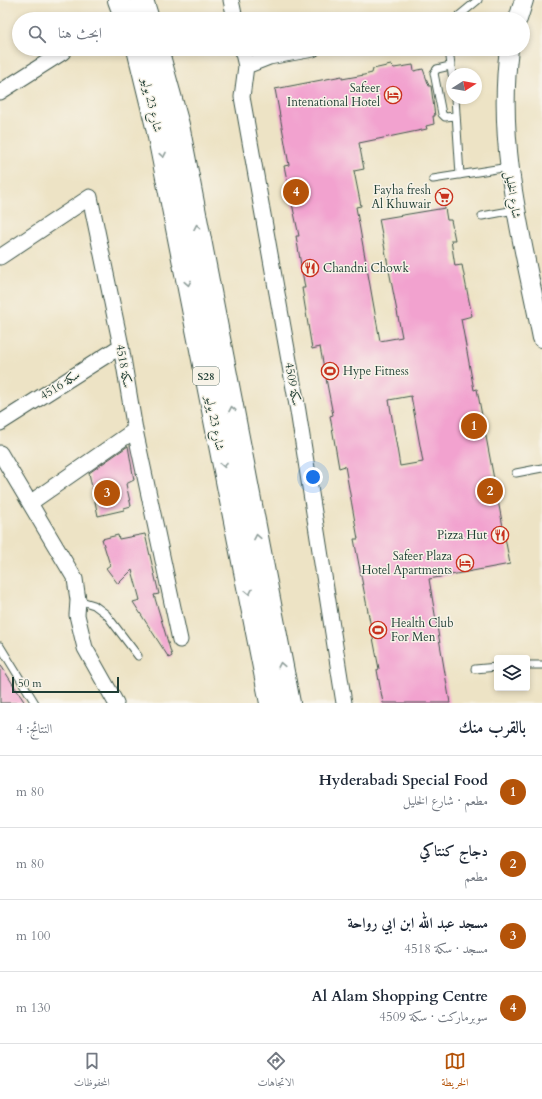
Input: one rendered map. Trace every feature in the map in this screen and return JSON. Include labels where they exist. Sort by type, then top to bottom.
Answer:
[{"type":"main road","points":[[119,0],[123,12]]},
{"type":"main road","points":[[142,0],[146,12]]},
{"type":"main road","name":"شارع 23 يوليو","points":[[140,56],[157,127],[271,703]]},
{"type":"main road","name":"شارع 23 يوليو","points":[[159,56],[178,126],[289,703]]},
{"type":"street","points":[[231,0],[234,12]]},
{"type":"street","points":[[509,12],[512,0]]},
{"type":"street","points":[[520,12],[524,0]]},
{"type":"street","points":[[0,92],[57,56]]},
{"type":"street","name":"سكة 4509","points":[[244,56],[246,66],[242,97],[298,411],[344,703]]},
{"type":"street","points":[[246,66],[274,56]]},
{"type":"street","name":"شارع الخليل","points":[[508,56],[505,99],[505,133],[508,167],[515,210],[542,338]]},
{"type":"street","name":"سكة 4518","points":[[0,256],[90,197],[121,346],[135,430],[180,640]]},
{"type":"street","name":"سكة 4516","points":[[0,423],[121,346]]},
{"type":"street","points":[[30,503],[135,430]]},
{"type":"street","points":[[0,453],[75,579],[78,600],[77,615],[84,648],[116,703]]},
{"type":"lane","points":[[463,12],[478,0]]},
{"type":"lane","points":[[449,56],[450,66],[437,69],[434,73],[442,114],[445,117],[455,116]]},
{"type":"lane","points":[[455,104],[460,175]]},
{"type":"lane","points":[[433,179],[508,167]]},
{"type":"lane","points":[[482,216],[515,210]]},
{"type":"lane","points":[[516,473],[542,468]]},
{"type":"lane","points":[[78,600],[94,605],[106,614],[138,656]]},
{"type":"lane","points":[[0,646],[35,703]]},
{"type":"lane","points":[[530,665],[542,665]]},
{"type":"lane","points":[[475,669],[494,667]]},
{"type":"building","points":[[391,65],[394,68],[413,65],[414,71],[423,69],[429,86],[431,86],[435,116],[433,116],[434,124],[426,126],[427,129],[359,143],[364,169],[354,171],[361,206],[356,207],[380,341],[402,337],[379,219],[445,208],[447,220],[451,220],[455,240],[451,240],[455,266],[462,265],[472,316],[461,319],[474,390],[477,389],[510,564],[429,579],[450,703],[383,703],[377,670],[379,669],[354,539],[358,539],[345,466],[339,468],[330,416],[333,415],[320,347],[312,349],[302,288],[305,288],[296,236],[299,236],[284,166],[289,165],[275,89],[342,76],[342,79],[364,75],[372,73],[373,69]],"holes":[[[411,396],[423,462],[400,466],[389,400]]]},
{"type":"building","points":[[128,446],[134,480],[126,484],[131,506],[124,508],[124,510],[98,516],[89,473]]},
{"type":"building","points":[[145,534],[159,594],[154,595],[172,656],[169,658],[133,602],[140,600],[132,570],[118,584],[106,568],[110,565],[102,539],[118,535],[119,539]]},
{"type":"building","points":[[0,664],[25,703],[0,703]]},
{"type":"place","name":"Safeer Intenational Hotel","points":[[393,95]]},
{"type":"place","name":"Al Alam Shopping Centre","points":[[296,192]]},
{"type":"place","name":"Fayha fresh Al Khuwair","points":[[444,197]]},
{"type":"place","name":"Chandni Chowk","points":[[310,268]]},
{"type":"place","name":"Hype Fitness","points":[[330,371]]},
{"type":"place","name":"Hyderabadi Special Food","points":[[474,426]]},
{"type":"place","name":"دجاج كنتاكي","points":[[490,491]]},
{"type":"place","name":"مسجد عبد الله ابن ابي رواحة","points":[[107,493]]},
{"type":"place","name":"Pizza Hut","points":[[500,535]]},
{"type":"place","name":"Safeer Plaza Hotel Apartments","points":[[465,563]]},
{"type":"place","name":"Health Club For Men","points":[[378,630]]}]
